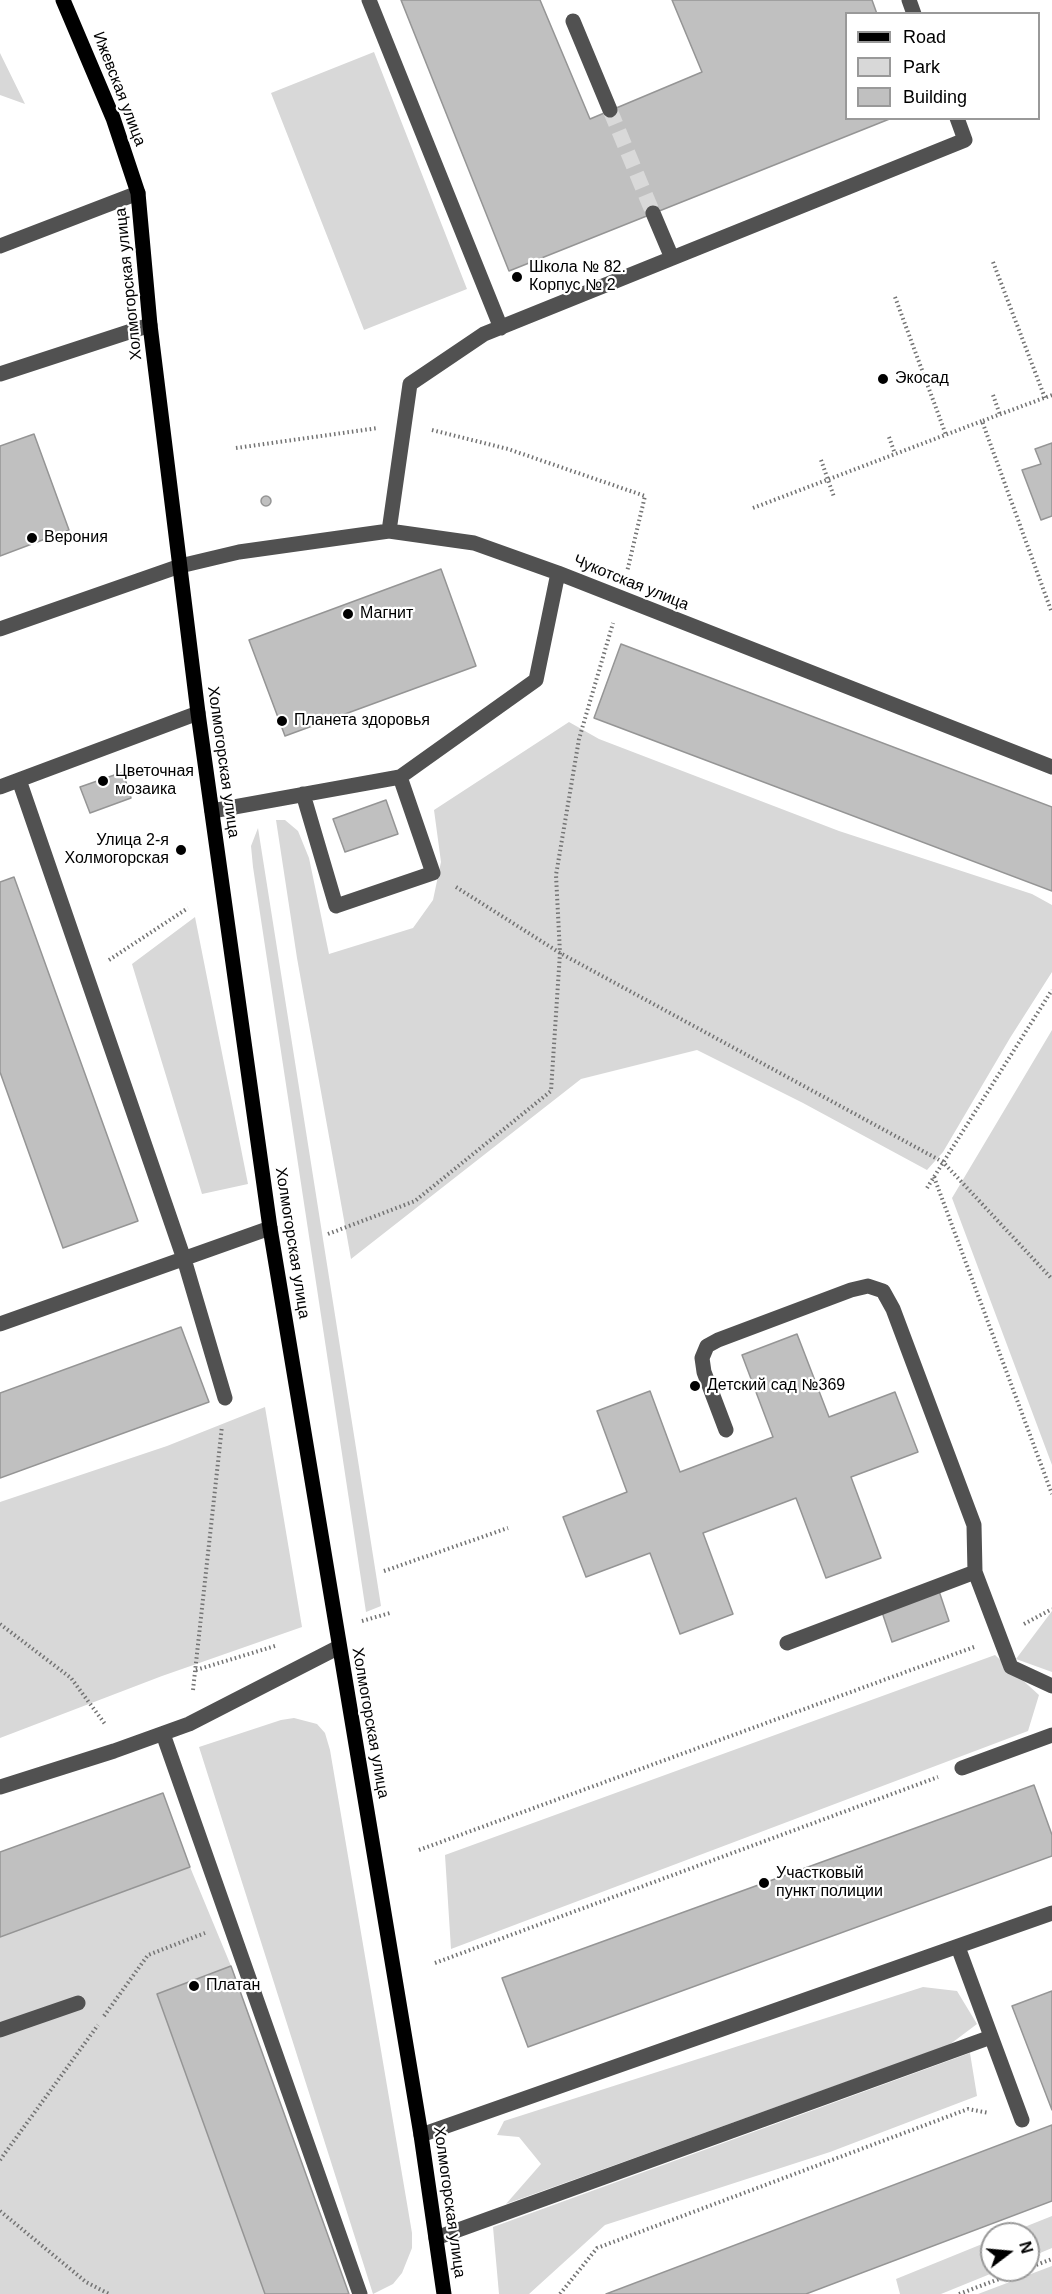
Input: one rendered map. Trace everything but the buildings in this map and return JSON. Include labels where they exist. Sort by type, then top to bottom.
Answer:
[{"type":"main road","name":"Ижевская улица","points":[[63,0],[113,118],[138,193]]},
{"type":"main road","name":"Холмогорская улица","points":[[138,193],[150,325],[198,713],[270,1228],[421,2135],[444,2294]]},
{"type":"street","points":[[369,0],[501,328]]},
{"type":"street","points":[[573,21],[610,110]]},
{"type":"street","points":[[389,531],[410,384],[484,334],[965,140],[958,120]]},
{"type":"street","points":[[0,246],[138,193]]},
{"type":"street","points":[[653,213],[672,258]]},
{"type":"street","points":[[0,374],[150,325]]},
{"type":"street","name":"Чукотская улица","points":[[0,629],[180,566],[239,552],[389,531],[474,543],[558,573],[1052,767]]},
{"type":"street","points":[[212,811],[400,777],[536,680],[558,573]]},
{"type":"street","points":[[0,787],[198,713]]},
{"type":"street","points":[[303,794],[336,906],[433,873],[400,777]]},
{"type":"street","points":[[19,780],[184,1259],[225,1398]]},
{"type":"street","points":[[0,1324],[270,1228]]},
{"type":"street","points":[[726,1430],[704,1372],[702,1358],[707,1346],[851,1290],[868,1286],[883,1291],[893,1309],[974,1525],[975,1572],[1011,1667],[1052,1686]]},
{"type":"street","points":[[787,1643],[975,1572]]},
{"type":"street","points":[[0,1787],[114,1751],[189,1724],[339,1647]]},
{"type":"street","points":[[163,1734],[360,2294]]},
{"type":"street","points":[[962,1768],[1052,1735]]},
{"type":"street","points":[[421,2135],[1052,1913]]},
{"type":"street","points":[[958,1947],[1022,2121]]},
{"type":"street","points":[[0,2030],[78,2003]]},
{"type":"street","points":[[436,2238],[991,2037]]},
{"type":"path","points":[[993,262],[1045,398]]},
{"type":"path","points":[[895,297],[946,435]]},
{"type":"path","points":[[993,395],[1000,415]]},
{"type":"path","points":[[753,508],[1052,395]]},
{"type":"path","points":[[982,421],[1052,613]]},
{"type":"path","points":[[236,448],[405,424],[508,449],[645,496],[620,598],[579,739],[556,874],[560,953],[551,1091],[415,1201],[328,1234]]},
{"type":"path","points":[[889,437],[895,454]]},
{"type":"path","points":[[820,460],[834,497]]},
{"type":"path","points":[[433,873],[560,953],[943,1162],[1052,1279]]},
{"type":"path","points":[[86,975],[188,908]]},
{"type":"path","points":[[927,1188],[1052,990]]},
{"type":"path","points":[[934,1177],[1052,1494]]},
{"type":"path","points":[[189,1724],[225,1398]]},
{"type":"path","points":[[384,1571],[508,1528]]},
{"type":"path","points":[[354,1623],[390,1612]]},
{"type":"path","points":[[0,1624],[71,1678],[104,1721],[114,1751]]},
{"type":"path","points":[[419,1850],[1000,1638]]},
{"type":"path","points":[[196,1670],[281,1644]]},
{"type":"path","points":[[435,1963],[962,1768]]},
{"type":"path","points":[[0,2160],[148,1955],[231,1923]]},
{"type":"path","points":[[560,2294],[597,2248],[968,2109],[1022,2121]]},
{"type":"path","points":[[0,2211],[86,2282],[109,2294]]},
{"type":"path","points":[[959,2294],[991,2282]]},
{"type":"green space","points":[[374,52],[467,289],[364,330],[271,93]]},
{"type":"green space","points":[[0,53],[25,104],[0,95]]},
{"type":"green space","points":[[569,722],[599,739],[839,831],[1032,894],[1052,905],[1052,972],[943,1152],[927,1170],[803,1103],[697,1050],[581,1079],[351,1259],[297,958],[276,820],[285,820],[298,831],[309,858],[329,954],[413,928],[433,900],[441,862],[434,810]]},
{"type":"green space","points":[[258,828],[381,1606],[366,1612],[253,867],[251,846]]},
{"type":"green space","points":[[195,917],[248,1184],[202,1194],[132,964]]},
{"type":"green space","points":[[1052,1030],[1052,1465],[952,1198]]},
{"type":"green space","points":[[265,1407],[302,1627],[162,1676],[0,1738],[0,1502],[167,1446]]},
{"type":"green space","points":[[1052,1611],[1052,1672],[1016,1659]]},
{"type":"green space","points":[[995,1655],[1039,1695],[1028,1731],[451,1949],[445,1855]]},
{"type":"green space","points":[[294,1718],[317,1724],[325,1733],[330,1750],[412,2233],[412,2248],[402,2273],[393,2284],[373,2294],[199,1747],[281,1720]]},
{"type":"green space","points":[[190,1867],[231,1966],[157,1994],[265,2294],[0,2294],[0,1937]]},
{"type":"green space","points":[[923,1987],[957,1991],[977,2024],[949,2045],[506,2204],[541,2164],[519,2137],[497,2135],[504,2121]]},
{"type":"green space","points":[[970,2053],[977,2096],[830,2152],[605,2225],[529,2294],[499,2294],[493,2227]]},
{"type":"green space","points":[[1052,2216],[1052,2248],[1040,2253],[1040,2222],[1037,2222]]},
{"type":"green space","points":[[980,2245],[980,2278],[941,2294],[900,2294],[896,2279]]},
{"type":"green space","points":[[1052,2266],[1052,2294],[978,2294],[1010,2282],[1040,2282],[1040,2271]]},
{"type":"tunnel","points":[[610,110],[653,213]]},
{"type":"place","name":"Школа № 82. Корпус № 2","points":[[517,277]]},
{"type":"place","name":"Экосад","points":[[883,379]]},
{"type":"place","name":"Верония","points":[[32,538]]},
{"type":"place","name":"Магнит","points":[[348,614]]},
{"type":"place","name":"Планета здоровья","points":[[282,721]]},
{"type":"place","name":"Цветочная мозаика","points":[[103,781]]},
{"type":"place","name":"Улица 2-я Холмогорская","points":[[181,850]]},
{"type":"place","name":"Детский сад №369","points":[[695,1386]]},
{"type":"place","name":"Участковый пункт полиции","points":[[764,1883]]},
{"type":"place","name":"Платан","points":[[194,1986]]}]
